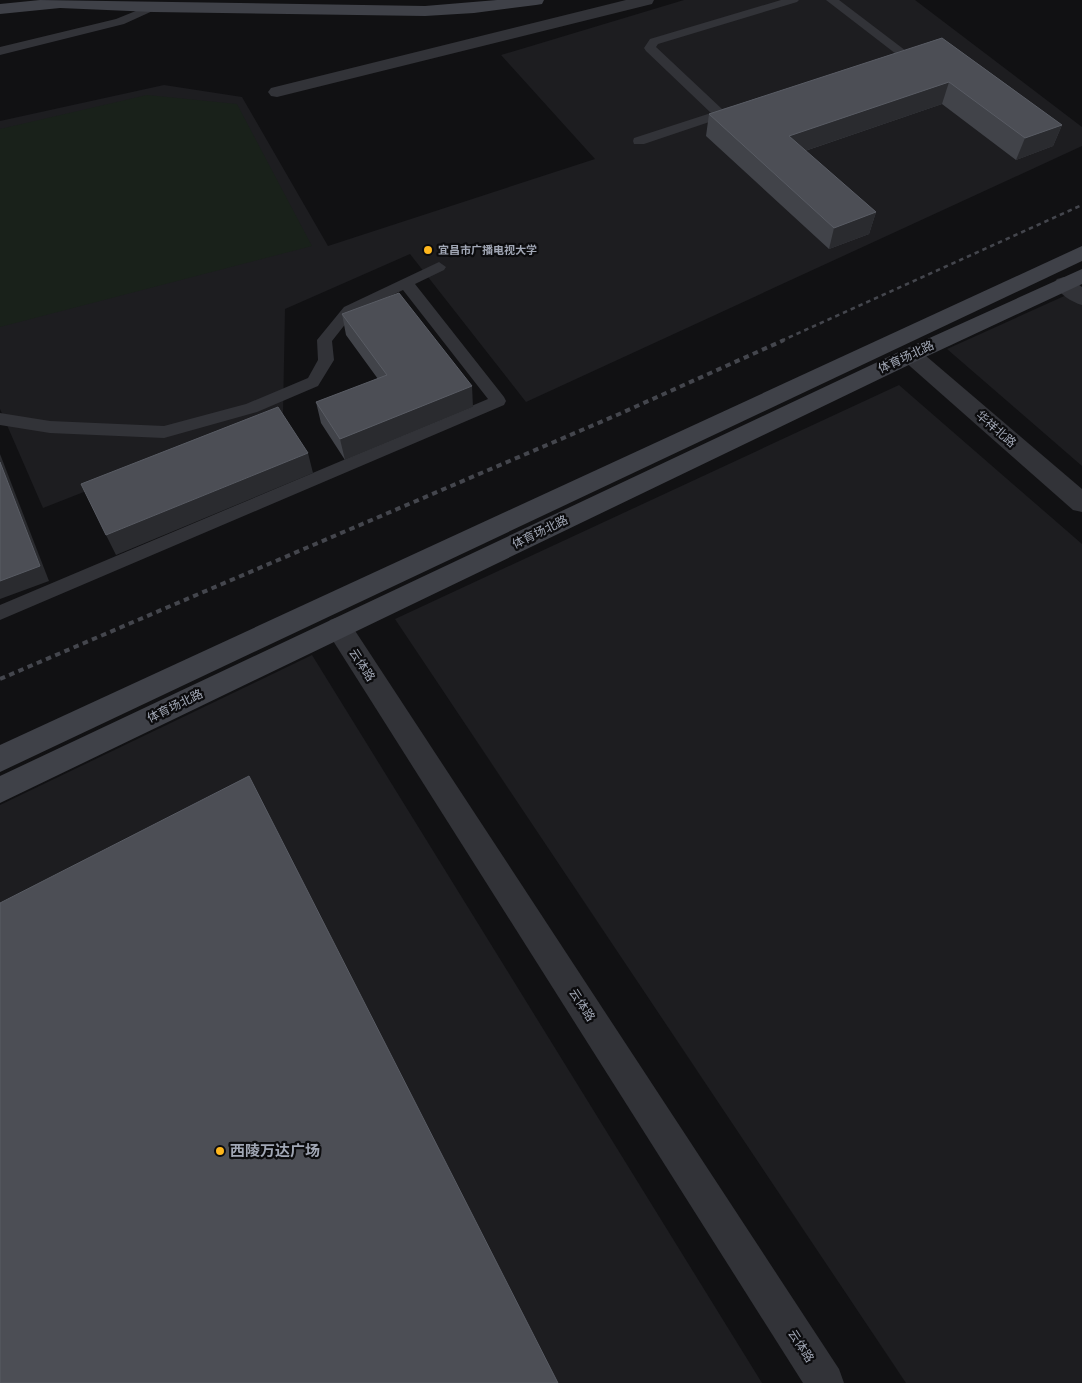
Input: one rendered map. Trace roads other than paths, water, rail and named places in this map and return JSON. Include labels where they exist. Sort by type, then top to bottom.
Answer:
[{"type":"main road","points":[[0,9],[66,1],[153,7],[425,11],[474,8],[536,0]]},
{"type":"main road","name":"体育场北路","points":[[0,759],[1082,253]]},
{"type":"main road","name":"体育场北路","points":[[0,790],[911,355],[1076,286]]},
{"type":"street","points":[[277,92],[646,0]]},
{"type":"street","name":"华祥北路","points":[[911,355],[1082,503]]},
{"type":"street","name":"云体路","points":[[338,628],[825,1383]]},
{"type":"lane","points":[[720,114],[650,48],[654,42],[792,0]]},
{"type":"lane","points":[[832,0],[904,54],[885,60]]},
{"type":"lane","points":[[744,4],[756,11]]},
{"type":"lane","points":[[0,51],[120,22],[153,7]]},
{"type":"lane","points":[[639,141],[747,105]]},
{"type":"lane","points":[[0,419],[50,427],[164,432],[251,408],[313,382],[326,360],[324,340],[348,310],[439,267]]},
{"type":"lane","points":[[0,613],[498,401],[405,282]]},
{"type":"railway","points":[[781,341],[1082,205]]},
{"type":"railway","points":[[0,679],[617,415],[784,340]]},
{"type":"place","name":"宜昌市广播电视大学","points":[[428,250]]},
{"type":"place","name":"西陵万达广场","points":[[220,1151]]}]
